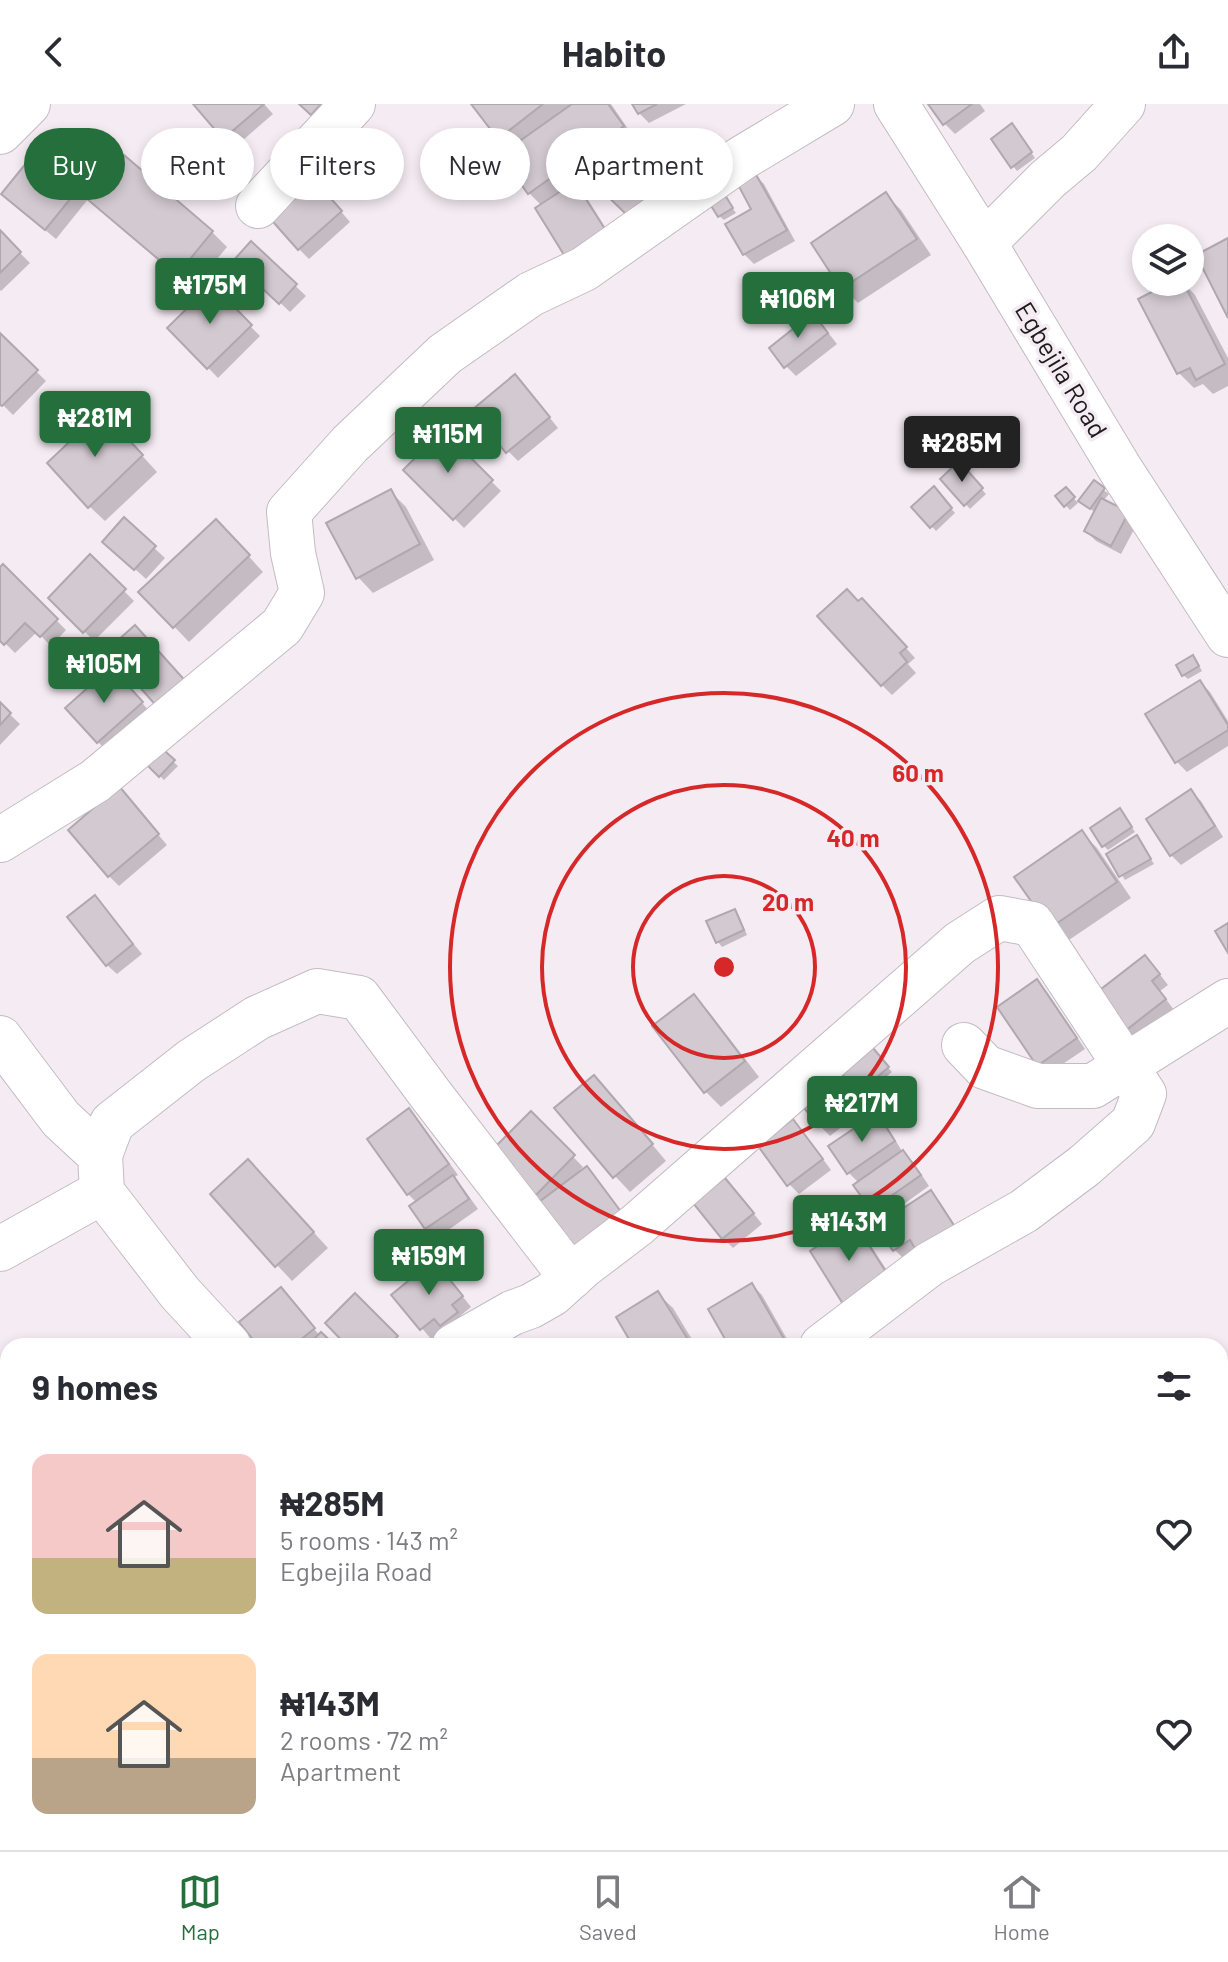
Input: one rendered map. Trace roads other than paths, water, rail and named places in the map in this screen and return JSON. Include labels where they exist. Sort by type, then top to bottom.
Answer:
[{"type":"street","points":[[0,132],[28,104]]},
{"type":"street","points":[[258,206],[353,104]]},
{"type":"street","points":[[0,840],[95,781],[282,626],[302,593],[293,553],[289,512],[350,444],[445,354],[531,294],[584,269],[742,158],[832,104]]},
{"type":"street","name":"Egbejila Road","points":[[896,104],[1122,472],[1228,635]]},
{"type":"street","points":[[984,243],[1048,179],[1079,153],[1123,104]]},
{"type":"street","points":[[468,1338],[552,1294],[637,1225],[960,943],[999,918],[1032,924],[1144,1094],[1133,1123],[1084,1166],[1024,1211],[930,1264],[833,1338]]},
{"type":"street","points":[[0,1249],[101,1173],[112,1123],[191,1061],[257,1018],[317,991],[359,998],[571,1277]]},
{"type":"street","points":[[964,1045],[985,1067],[1038,1086],[1093,1086],[1228,1001]]},
{"type":"street","points":[[0,1038],[101,1173],[180,1293],[222,1338]]}]
